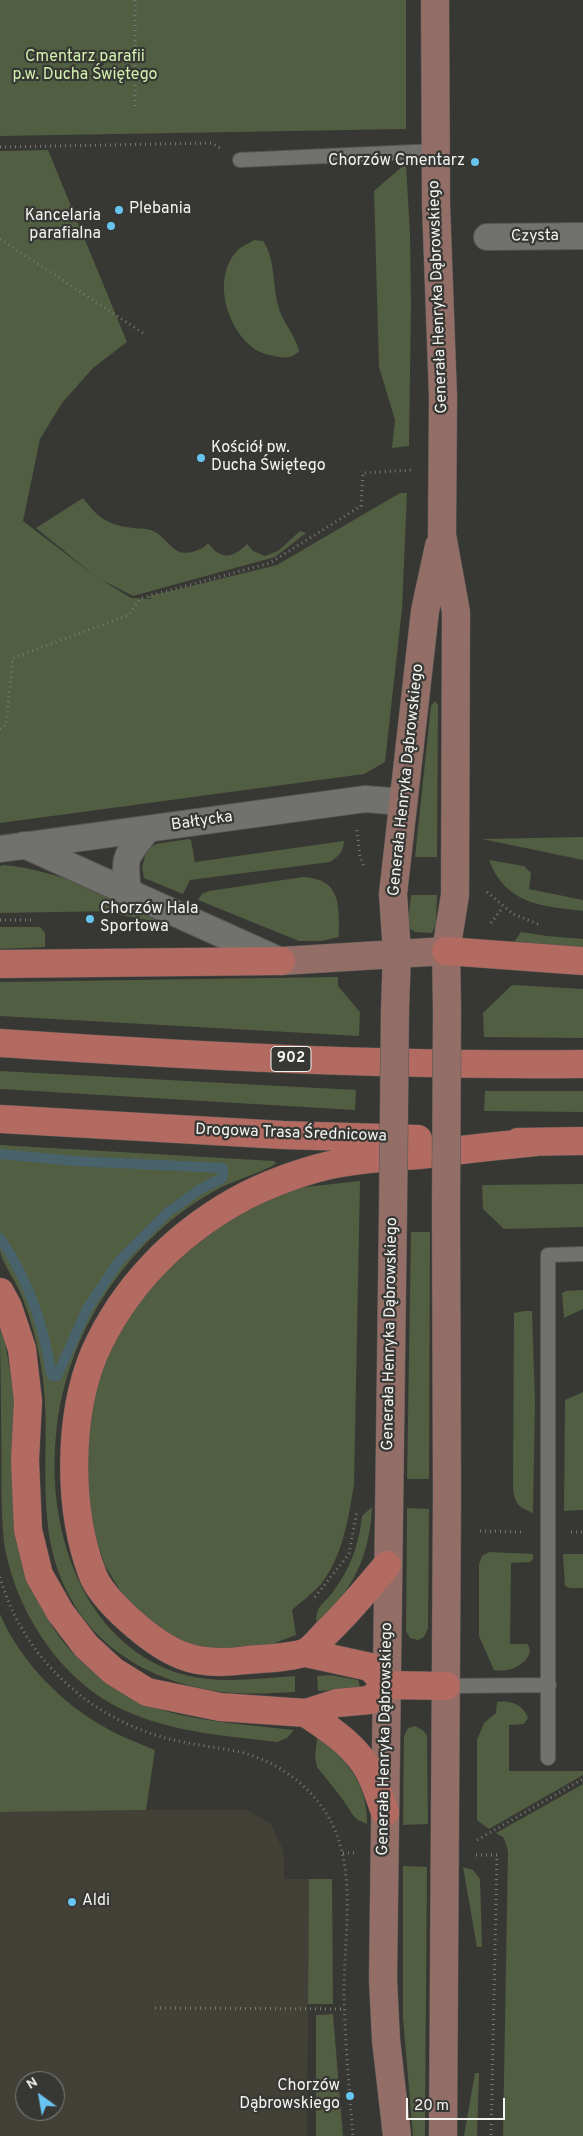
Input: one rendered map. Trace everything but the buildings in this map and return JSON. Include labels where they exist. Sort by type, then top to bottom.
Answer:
[{"type":"main road","points":[[446,950],[583,961]]},
{"type":"main road","points":[[0,964],[281,961]]},
{"type":"main road","name":"902","points":[[0,1043],[190,1056],[364,1062],[583,1064]]},
{"type":"main road","name":"Drogowa Trasa Średnicowa","points":[[0,1119],[274,1135],[536,1142],[583,1141]]},
{"type":"main road","points":[[387,1685],[370,1667],[306,1653],[234,1662],[205,1661],[181,1656],[145,1634],[117,1608],[92,1576],[77,1518],[73,1471],[82,1390],[94,1354],[114,1316],[136,1285],[160,1256],[196,1226],[238,1200],[284,1180],[340,1163],[536,1142]]},
{"type":"main road","points":[[0,1292],[8,1307],[22,1349],[28,1401],[25,1460],[28,1530],[39,1575],[60,1612],[86,1646],[113,1671],[147,1692],[220,1707],[306,1712],[337,1703],[370,1700],[387,1685],[446,1686]]},
{"type":"main road","points":[[306,1653],[355,1604],[387,1565]]},
{"type":"main road","points":[[306,1712],[340,1738],[360,1758],[369,1771],[385,1812]]},
{"type":"street","name":"Generała Henryka Dąbrowskiego","points":[[435,0],[436,152],[443,397],[442,535],[456,618],[455,895],[446,950],[446,1686],[443,2136]]},
{"type":"street","name":"Czysta","points":[[487,237],[583,236]]},
{"type":"street","name":"Generała Henryka Dąbrowskiego","points":[[397,2136],[387,2049],[383,1979],[387,1565],[397,953],[393,894],[425,611],[442,535]]},
{"type":"street","name":"Bałtycka","points":[[12,847],[365,799],[404,802]]},
{"type":"street","points":[[128,892],[124,862],[128,853],[146,830]]},
{"type":"street","points":[[12,847],[128,892],[281,961],[446,950]]},
{"type":"lane","points":[[240,160],[436,152]]},
{"type":"lane","points":[[548,1758],[548,1255],[583,1254]]},
{"type":"lane","points":[[446,1686],[549,1685]]},
{"type":"path","points":[[135,0],[135,106]]},
{"type":"path","points":[[0,147],[211,143],[240,160]]},
{"type":"path","points":[[0,239],[146,335]]},
{"type":"path","points":[[0,729],[6,725],[13,658],[129,615],[142,598],[270,563],[361,506],[363,473],[415,470]]},
{"type":"path","points":[[356,824],[360,857]]},
{"type":"path","points":[[483,889],[503,907],[525,920],[544,925]]},
{"type":"path","points":[[490,924],[503,907]]},
{"type":"path","points":[[0,920],[31,920]]},
{"type":"path","points":[[312,1601],[348,1554],[357,1509]]},
{"type":"path","points":[[480,1531],[528,1533]]},
{"type":"path","points":[[568,1532],[583,1532]]},
{"type":"path","points":[[292,1776],[320,1803],[334,1829],[343,1853],[346,1882],[344,2009],[353,2136]]},
{"type":"path","points":[[477,1840],[583,1780]]},
{"type":"path","points":[[475,1856],[497,1855],[491,2136]]},
{"type":"path","points":[[155,2008],[344,2009]]},
{"type":"shaded area","points":[[247,1810],[270,1823],[284,1852],[284,1879],[309,1879],[307,2136],[0,2136],[0,1812]]},
{"type":"green space","name":"Cmentarz parafii p.w. Ducha Świętego","points":[[0,0],[406,0],[406,129],[0,136]]},
{"type":"green space","points":[[48,150],[127,342],[93,368],[62,403],[40,439],[23,521],[95,576],[36,528],[83,498],[105,520],[125,527],[151,530],[159,534],[172,547],[188,553],[204,547],[208,543],[217,552],[227,556],[236,553],[247,544],[253,551],[265,556],[278,551],[300,531],[306,533],[275,557],[133,596],[100,579],[131,598],[153,599],[146,597],[277,565],[400,493],[407,493],[402,609],[385,762],[364,774],[0,823],[0,151]]},
{"type":"green space","points":[[406,165],[410,233],[409,446],[392,448],[395,420],[379,367],[374,191]]},
{"type":"green space","points":[[254,240],[263,241],[270,256],[278,305],[299,351],[291,357],[274,356],[256,350],[245,341],[230,316],[224,287],[226,273],[231,259],[240,248]]},
{"type":"green space","points":[[435,701],[438,705],[437,857],[415,857],[431,706]]},
{"type":"green space","points":[[583,837],[583,860],[482,839]]},
{"type":"green space","points":[[191,840],[195,862],[344,841],[340,853],[330,862],[190,880],[183,894],[144,878],[142,867],[147,849],[156,844]]},
{"type":"green space","points":[[489,860],[524,866],[531,873],[529,889],[583,900],[583,911],[540,905],[515,895],[496,875]]},
{"type":"green space","points":[[0,866],[25,868],[67,879],[170,921],[168,924],[116,914],[116,911],[0,913]]},
{"type":"green space","points":[[303,877],[316,879],[332,889],[338,905],[339,937],[321,941],[299,941],[198,900],[202,894],[209,891]]},
{"type":"green space","points":[[411,895],[437,895],[436,925],[432,933],[415,932],[410,929],[408,923]]},
{"type":"green space","points":[[0,927],[40,927],[45,933],[45,947],[0,949]]},
{"type":"green space","points":[[521,932],[583,939],[583,953],[512,945]]},
{"type":"green space","points":[[338,977],[338,986],[360,1012],[359,1036],[0,1016],[0,982]]},
{"type":"green space","points":[[512,985],[583,989],[583,1038],[484,1037],[483,1013]]},
{"type":"green space","points":[[0,1071],[356,1090],[355,1110],[0,1089]]},
{"type":"green space","points":[[485,1091],[583,1091],[583,1112],[484,1111]]},
{"type":"green space","points":[[0,1145],[274,1161],[276,1163],[267,1169],[220,1188],[190,1206],[149,1240],[115,1280],[103,1297],[83,1334],[68,1373],[56,1435],[55,1469],[57,1504],[64,1538],[75,1572],[90,1602],[111,1629],[136,1652],[167,1669],[198,1678],[230,1680],[295,1676],[295,1692],[250,1694],[223,1692],[189,1685],[158,1675],[129,1660],[105,1641],[84,1619],[67,1592],[55,1561],[48,1527],[46,1509],[45,1397],[39,1357],[24,1303],[0,1251]]},
{"type":"green space","points":[[360,1181],[354,1485],[344,1537],[335,1562],[321,1584],[292,1610],[296,1635],[259,1649],[198,1648],[176,1640],[130,1606],[105,1566],[91,1523],[85,1450],[95,1384],[107,1357],[141,1294],[209,1229],[277,1195],[305,1187]]},
{"type":"green space","points":[[583,1184],[583,1227],[504,1229],[483,1209],[482,1185]]},
{"type":"green space","points":[[411,1232],[430,1232],[429,1479],[407,1479]]},
{"type":"green space","points":[[583,1290],[583,1309],[564,1318],[562,1293]]},
{"type":"green space","points":[[532,1311],[535,1401],[533,1513],[518,1504],[513,1488],[514,1313]]},
{"type":"green space","points":[[0,1320],[7,1352],[16,1417],[28,1579],[54,1629],[70,1650],[97,1675],[130,1696],[147,1704],[164,1711],[195,1718],[294,1730],[287,1738],[277,1742],[222,1736],[168,1726],[133,1714],[108,1702],[85,1686],[65,1667],[47,1645],[32,1621],[20,1596],[10,1570],[4,1543]]},
{"type":"green space","points":[[583,1392],[583,1510],[564,1511],[565,1400]]},
{"type":"green space","points":[[372,1507],[368,1541],[357,1571],[340,1598],[316,1622],[319,1608],[332,1593],[349,1566],[359,1537],[362,1516]]},
{"type":"green space","points":[[407,1508],[429,1509],[428,1628],[424,1637],[418,1640],[410,1638],[406,1631]]},
{"type":"green space","points":[[489,1552],[533,1554],[533,1559],[530,1562],[511,1563],[510,1644],[527,1644],[530,1651],[529,1655],[521,1664],[502,1671],[494,1670],[479,1636],[479,1564],[482,1556]]},
{"type":"green space","points":[[563,1554],[583,1554],[583,1588],[565,1586]]},
{"type":"green space","points":[[0,1614],[19,1648],[44,1680],[58,1694],[106,1728],[155,1750],[146,1810],[0,1812]]},
{"type":"green space","points":[[330,1675],[358,1680],[360,1687],[318,1691],[317,1676]]},
{"type":"green space","points":[[497,1702],[516,1704],[523,1709],[528,1718],[524,1724],[509,1725],[509,1771],[583,1771],[583,1775],[489,1829],[477,1820],[477,1740],[484,1723],[496,1713]]},
{"type":"green space","points":[[415,1726],[424,1731],[427,1736],[428,1824],[403,1825],[404,1736],[408,1728]]},
{"type":"green space","points":[[317,1738],[347,1764],[354,1775],[364,1797],[367,1824],[358,1820],[353,1815],[317,1767],[315,1757]]},
{"type":"green space","points":[[583,1784],[583,2136],[503,2136],[508,1851],[504,1838],[496,1833]]},
{"type":"green space","points":[[403,1866],[427,1867],[425,2136],[413,2136],[403,2018]]},
{"type":"green space","points":[[463,1867],[473,1870],[480,1879],[482,1947],[477,1947]]},
{"type":"green space","points":[[309,1879],[332,1879],[333,2004],[308,2004]]},
{"type":"green space","points":[[333,2014],[343,2136],[316,2136],[316,2015]]},
{"type":"green space","points":[[475,2073],[479,2073],[477,2136],[464,2136]]},
{"type":"waterway","points":[[0,1154],[74,1161],[223,1168],[222,1178],[199,1190],[168,1212],[119,1261],[87,1309],[57,1376],[53,1376],[51,1373],[44,1337],[27,1286],[0,1238]]},
{"type":"place","name":"Chorzów Cmentarz","points":[[475,162]]},
{"type":"place","name":"Plebania","points":[[119,210]]},
{"type":"place","name":"Kancelaria parafialna","points":[[111,226]]},
{"type":"place","name":"Kościół pw. Ducha Świętego","points":[[201,458]]},
{"type":"place","name":"Chorzów Hala Sportowa","points":[[90,919]]},
{"type":"place","name":"Aldi","points":[[72,1902]]},
{"type":"place","name":"Chorzów Dąbrowskiego","points":[[350,2096]]}]
